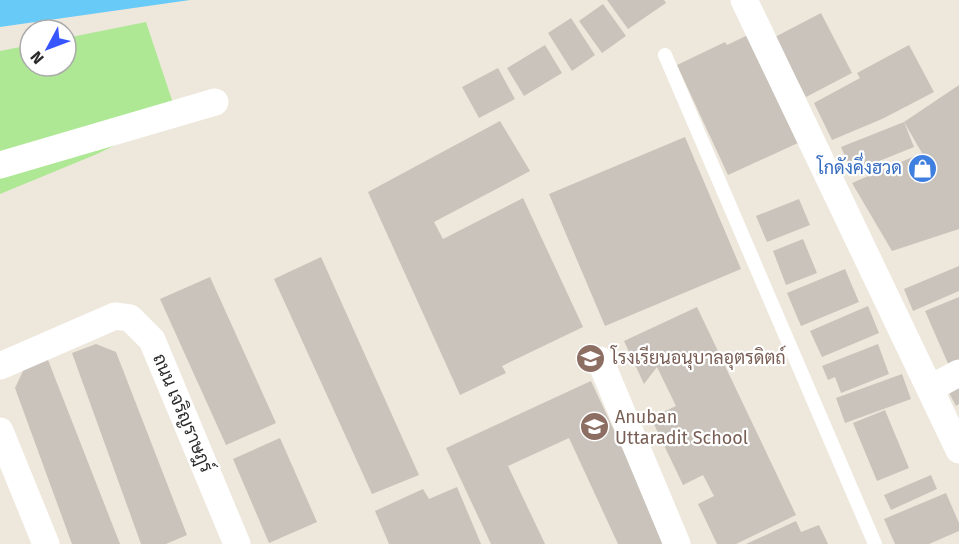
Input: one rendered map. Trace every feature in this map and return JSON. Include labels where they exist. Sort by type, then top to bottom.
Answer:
[{"type":"street","points":[[744,0],[959,450]]},
{"type":"street","points":[[0,165],[215,102]]},
{"type":"street","name":"ถนน เจริญราษฎร์","points":[[0,366],[115,316],[130,318],[152,339],[237,544]]},
{"type":"street","points":[[600,360],[677,544]]},
{"type":"street","points":[[931,388],[959,373]]},
{"type":"street","points":[[0,430],[46,544]]},
{"type":"lane","points":[[665,56],[875,544]]},
{"type":"green space","points":[[146,22],[177,115],[97,154],[0,194],[0,51],[18,47],[18,78],[78,78],[78,36]]},
{"type":"water","points":[[0,0],[190,0],[63,18],[18,18],[18,24],[0,27]]},
{"type":"building","points":[[607,0],[664,0],[666,3],[628,29]]},
{"type":"building","points":[[603,4],[626,36],[602,53],[579,21]]},
{"type":"building","points":[[821,13],[852,73],[806,97],[775,37]]},
{"type":"building","points":[[571,18],[595,55],[572,71],[548,33]]},
{"type":"building","points":[[748,35],[798,143],[728,175],[677,65],[725,42],[727,45]]},
{"type":"building","points":[[545,45],[562,73],[524,96],[507,68]]},
{"type":"building","points":[[909,45],[934,92],[882,119],[832,140],[814,103],[860,78],[857,73]]},
{"type":"building","points":[[498,68],[515,99],[479,118],[462,87]]},
{"type":"building","name":"โกดังคึ่งฮวด","points":[[959,85],[959,229],[892,251],[852,183],[922,153],[904,122]]},
{"type":"building","points":[[500,121],[530,171],[434,222],[443,239],[523,198],[583,327],[502,366],[506,373],[460,395],[368,192]]},
{"type":"building","points":[[904,122],[914,147],[852,172],[841,147]]},
{"type":"building","points":[[685,137],[741,269],[605,326],[549,194]]},
{"type":"building","points":[[799,199],[810,225],[767,242],[756,216]]},
{"type":"building","points":[[803,239],[817,273],[786,285],[773,251]]},
{"type":"building","points":[[321,257],[419,475],[372,494],[274,279]]},
{"type":"building","points":[[959,266],[959,291],[913,311],[904,289]]},
{"type":"building","points":[[845,269],[859,302],[801,326],[787,293]]},
{"type":"building","points":[[210,277],[276,423],[226,445],[160,299]]},
{"type":"building","points":[[959,297],[959,364],[950,368],[925,311]]},
{"type":"building","points":[[868,306],[879,333],[822,357],[810,331]]},
{"type":"building","points":[[697,307],[796,515],[736,544],[717,544],[698,504],[714,496],[703,475],[683,485],[651,418],[676,406],[657,367],[644,384],[624,341]]},
{"type":"building","points":[[96,344],[116,352],[187,535],[166,544],[141,544],[72,353]]},
{"type":"building","points":[[878,344],[889,374],[841,393],[835,377],[828,380],[822,366]]},
{"type":"building","points":[[48,360],[120,544],[72,544],[15,388],[24,369]]},
{"type":"building","points":[[902,374],[911,399],[845,423],[836,398]]},
{"type":"building","points":[[591,381],[667,544],[618,544],[569,438],[508,466],[545,544],[491,544],[446,448]]},
{"type":"building","points":[[959,385],[959,404],[956,406],[948,391]]},
{"type":"building","points":[[885,410],[909,468],[877,481],[853,423]]},
{"type":"building","points":[[280,438],[317,522],[269,543],[233,459]]},
{"type":"building","points":[[931,475],[937,489],[891,510],[884,495]]},
{"type":"building","points":[[457,487],[481,544],[389,544],[375,511],[423,489],[429,499]]},
{"type":"building","points":[[946,493],[959,523],[959,531],[929,544],[895,544],[884,519]]},
{"type":"building","points":[[796,521],[801,532],[819,525],[828,544],[746,544]]},
{"type":"place","name":"โกดังคึ่งฮวด","points":[[923,168]]},
{"type":"place","name":"โรงเรียนอนุบาลอุตรดิตถ์","points":[[590,358]]},
{"type":"place","name":"Anuban Uttaradit School","points":[[594,427]]}]
